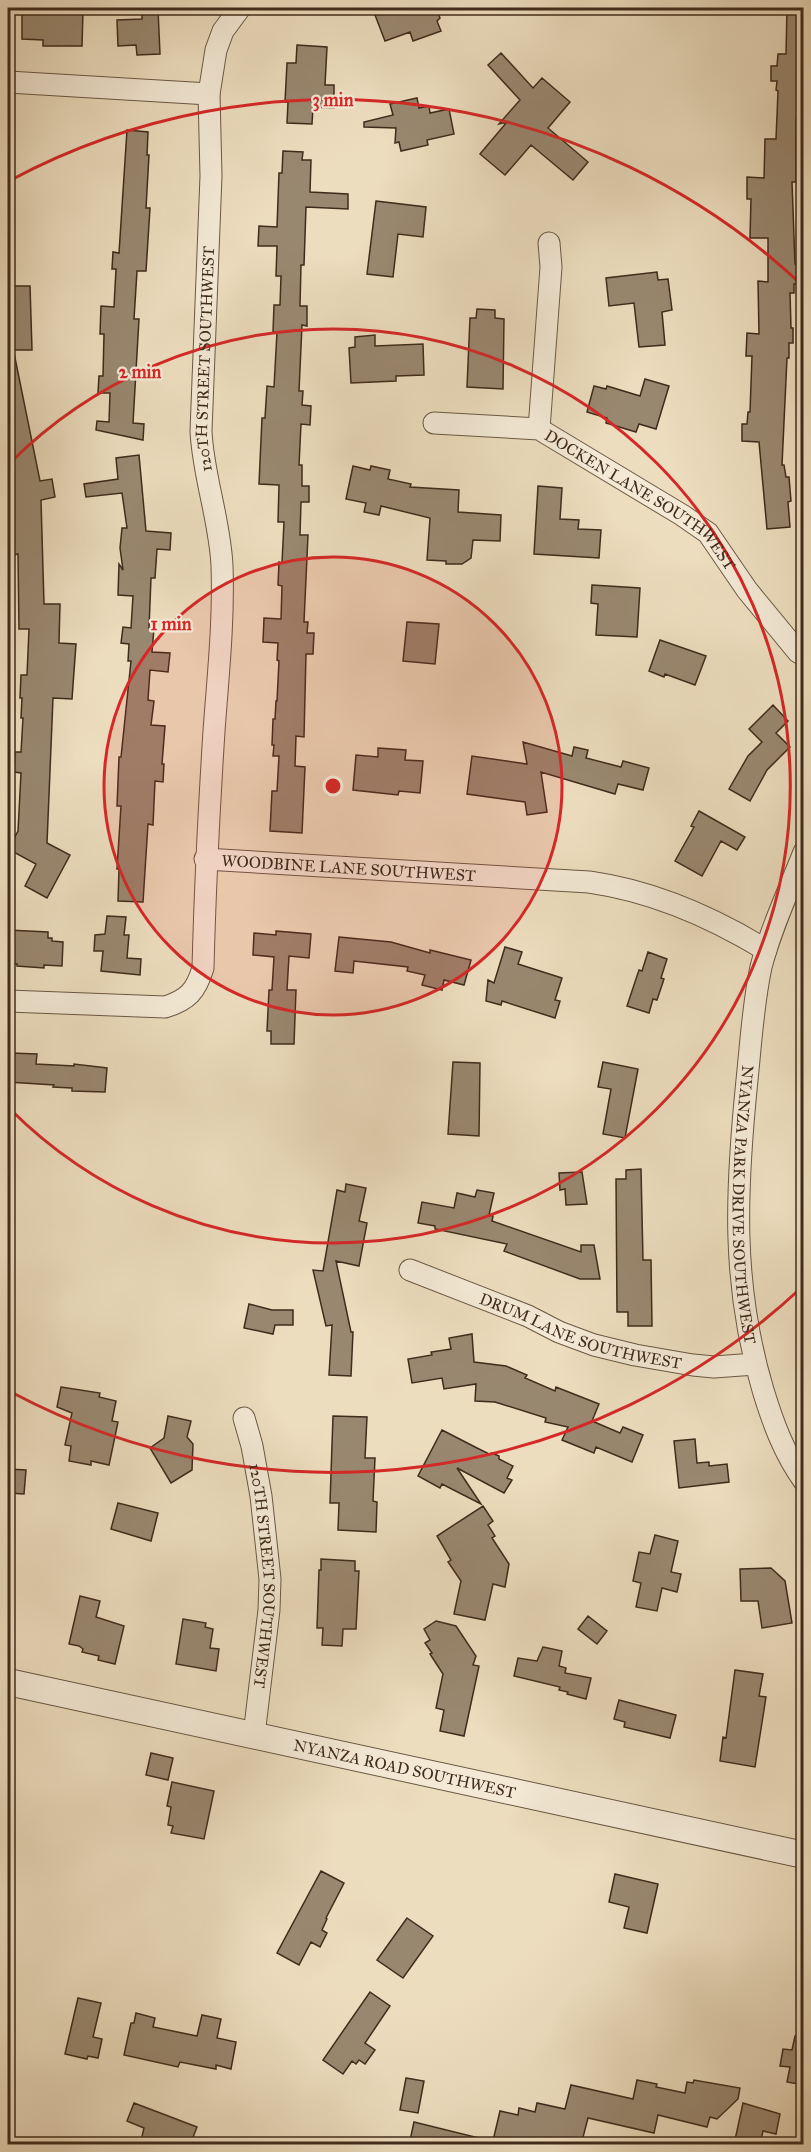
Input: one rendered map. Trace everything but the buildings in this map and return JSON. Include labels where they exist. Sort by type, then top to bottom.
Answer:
[{"type":"street","name":"120TH STREET SOUTHWEST","points":[[206,859],[221,623],[222,566],[201,431],[211,176],[209,94],[216,50],[223,31],[240,8]]},
{"type":"street","points":[[8,82],[209,94]]},
{"type":"street","points":[[539,429],[551,267],[549,243]]},
{"type":"street","name":"DOCKEN LANE SOUTHWEST","points":[[434,423],[539,429],[682,514],[708,533],[747,590],[798,652],[804,656]]},
{"type":"street","name":"NYANZA PARK DRIVE SOUTHWEST","points":[[804,852],[766,950],[756,997],[741,1148],[738,1208],[742,1300],[755,1364],[773,1423],[791,1463],[804,1481]]},
{"type":"street","name":"WOODBINE LANE SOUTHWEST","points":[[8,1000],[149,1007],[165,1007],[179,1002],[198,983],[203,968],[206,859],[614,885],[658,897],[737,932],[766,950]]},
{"type":"street","name":"DRUM LANE SOUTHWEST","points":[[411,1270],[528,1316],[559,1332],[594,1345],[693,1365],[714,1367],[755,1364]]},
{"type":"street","name":"120TH STREET SOUTHWEST","points":[[244,1418],[252,1446],[261,1496],[270,1579],[269,1610],[254,1735]]},
{"type":"street","name":"NYANZA ROAD SOUTHWEST","points":[[8,1682],[804,1855]]}]
